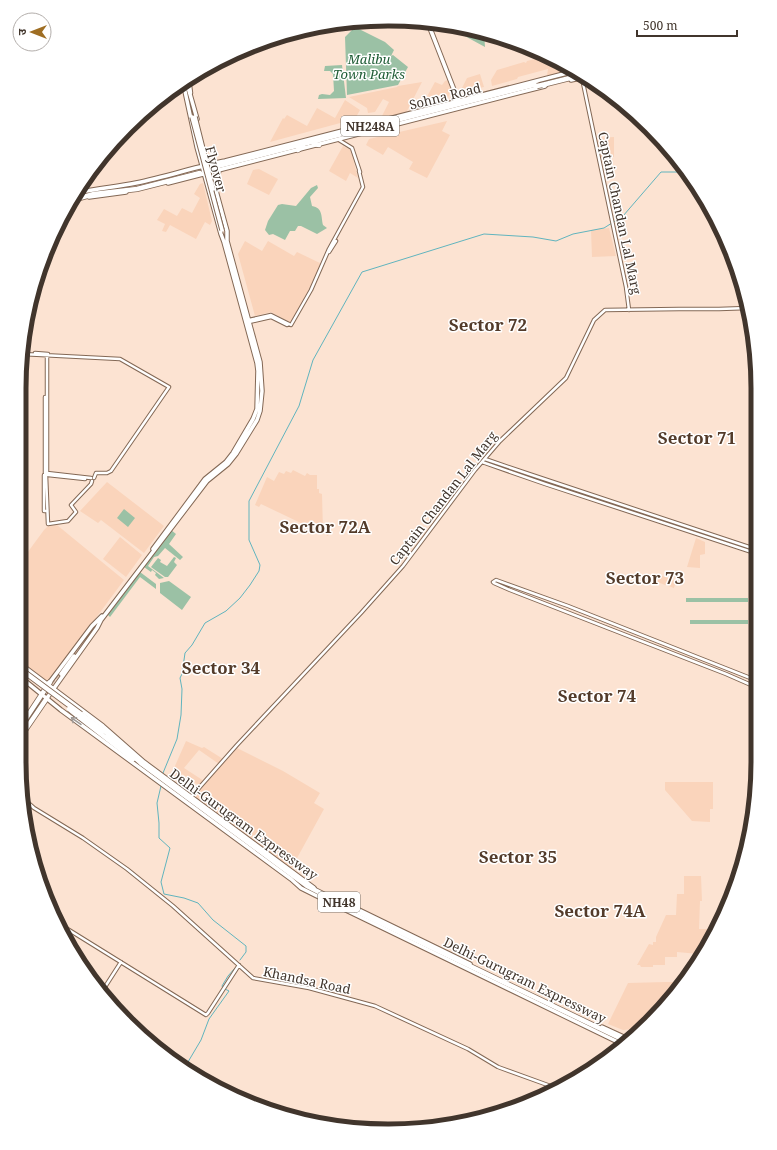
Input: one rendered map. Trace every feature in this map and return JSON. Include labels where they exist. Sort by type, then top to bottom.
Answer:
[{"type":"highway","name":"Sohna Road","points":[[303,146],[570,75]]},
{"type":"highway","name":"Sohna Road","points":[[539,84],[574,78]]},
{"type":"highway","name":"Sohna Road","points":[[212,166],[293,145],[314,142]]},
{"type":"highway","name":"NH248A","points":[[212,166],[303,146]]},
{"type":"highway","points":[[298,150],[303,146]]},
{"type":"highway","points":[[83,194],[137,186],[202,173]]},
{"type":"highway","points":[[81,198],[94,194],[137,189],[202,173]]},
{"type":"highway","name":"Delhi-Gurugram Expressway","points":[[26,673],[107,733],[126,750],[132,753],[142,764],[307,886],[366,916],[552,1004],[621,1040]]},
{"type":"highway","name":"Delhi-Gurugram Expressway","points":[[26,677],[118,746],[168,787],[304,887],[364,918],[621,1040]]},
{"type":"highway","points":[[26,717],[38,702],[40,692],[46,683]]},
{"type":"highway","points":[[26,727],[33,715],[49,701]]},
{"type":"highway","points":[[123,744],[126,750]]},
{"type":"highway","points":[[112,747],[118,746]]},
{"type":"main road","points":[[431,29],[458,94],[464,100]]},
{"type":"main road","points":[[431,29],[456,95],[457,99],[453,102]]},
{"type":"main road","points":[[314,142],[339,140],[539,84],[568,74]]},
{"type":"main road","points":[[79,200],[133,191],[202,173],[212,166],[298,150],[314,142],[453,102],[539,84]]},
{"type":"main road","points":[[60,674],[205,478],[220,468],[233,453],[255,416],[257,409],[259,363],[249,321],[226,241],[221,234],[202,173],[201,160],[189,112],[190,101],[187,87]]},
{"type":"main road","points":[[185,88],[212,166],[214,186]]},
{"type":"main road","name":"Flyover","points":[[190,101],[226,241]]},
{"type":"main road","points":[[201,160],[205,160],[212,166],[212,179],[227,231],[226,241],[259,363]]},
{"type":"main road","points":[[201,160],[202,173],[208,179],[212,179]]},
{"type":"main road","points":[[84,192],[202,173],[212,166]]},
{"type":"main road","points":[[26,722],[33,715],[37,714],[45,702],[49,701],[53,689],[101,620]]},
{"type":"main road","points":[[46,683],[92,626],[101,620]]},
{"type":"main road","points":[[26,668],[103,726],[132,753],[313,887],[552,1004]]},
{"type":"main road","points":[[26,681],[62,711],[168,787]]},
{"type":"main road","points":[[59,682],[59,693]]},
{"type":"main road","points":[[30,684],[37,692],[38,702]]},
{"type":"main road","points":[[62,711],[66,711],[71,707],[70,701]]},
{"type":"main road","points":[[26,725],[33,715]]},
{"type":"street","name":"Captain Chandan Lal Marg","points":[[192,798],[237,745],[403,566],[485,458],[507,434],[566,378],[595,318],[605,310],[629,310],[626,287],[612,226],[585,84]]},
{"type":"street","points":[[190,101],[192,96],[191,85]]},
{"type":"street","points":[[249,321],[270,316],[291,325],[311,290],[328,252],[332,249],[358,197],[363,186],[352,148],[339,140]]},
{"type":"street","points":[[629,310],[742,308]]},
{"type":"street","points":[[28,354],[47,355],[120,359],[170,387],[111,472],[96,473],[71,505],[76,512],[68,522],[47,524],[45,511],[47,355]]},
{"type":"street","points":[[485,458],[568,488],[751,548]]},
{"type":"street","points":[[482,462],[751,552]]},
{"type":"street","points":[[46,474],[92,479]]},
{"type":"street","points":[[751,678],[540,596],[496,580],[493,582],[751,685]]},
{"type":"street","name":"Khandsa Road","points":[[29,803],[83,838],[133,873],[255,978],[316,990],[379,1008],[468,1049],[498,1067],[551,1086]]},
{"type":"street","points":[[67,929],[206,1015],[239,965]]},
{"type":"street","points":[[105,987],[121,962]]},
{"type":"shaded area","points":[[538,58],[564,71],[547,76],[548,69],[492,86],[491,80],[497,70],[524,62],[526,63],[527,61]]},
{"type":"shaded area","points":[[480,74],[484,87],[460,92],[467,78]]},
{"type":"shaded area","points":[[448,80],[451,89],[448,98],[424,102],[435,82],[442,85]]},
{"type":"shaded area","points":[[422,82],[406,113],[380,120],[389,102],[383,99],[375,112],[368,113],[367,108],[349,97],[398,86]]},
{"type":"shaded area","points":[[345,100],[360,110],[355,119],[270,142],[283,118],[284,119],[287,115],[307,126],[317,108],[335,118]]},
{"type":"shaded area","points":[[447,121],[442,131],[450,135],[427,178],[409,169],[413,162],[388,147],[383,155],[366,145],[369,139]]},
{"type":"shaded area","points":[[614,137],[614,157],[599,157],[596,138]]},
{"type":"shaded area","points":[[343,146],[351,150],[358,178],[350,173],[346,181],[329,171]]},
{"type":"shaded area","points":[[259,169],[278,179],[269,195],[247,184],[253,170]]},
{"type":"shaded area","points":[[203,183],[212,221],[210,225],[205,222],[196,239],[170,225],[166,232],[162,231],[165,224],[157,220],[164,209],[177,216],[182,208],[192,213],[200,198],[194,194],[200,184]]},
{"type":"shaded area","points":[[609,228],[616,256],[592,257],[591,230]]},
{"type":"shaded area","points":[[245,241],[262,251],[268,241],[294,256],[297,252],[322,264],[291,323],[271,312],[255,316],[238,254]]},
{"type":"shaded area","points":[[293,470],[305,476],[307,473],[310,475],[317,475],[317,489],[319,489],[319,493],[322,494],[323,531],[329,534],[328,536],[261,504],[259,507],[255,505],[267,477],[274,481],[279,472],[284,474],[286,471],[291,473]]},
{"type":"shaded area","points":[[107,482],[164,526],[144,553],[101,520],[98,523],[80,511]]},
{"type":"shaded area","points":[[57,525],[124,580],[50,680],[45,681],[26,666],[26,554],[48,526]]},
{"type":"shaded area","points":[[120,537],[142,555],[126,577],[103,559]]},
{"type":"shaded area","points":[[696,538],[705,542],[705,554],[700,555],[700,568],[687,567]]},
{"type":"shaded area","points":[[654,573],[676,581],[674,588],[654,581]]},
{"type":"shaded area","points":[[186,741],[202,748],[204,747],[223,759],[219,764],[199,750],[184,768],[204,781],[200,786],[182,774],[178,779],[171,775]]},
{"type":"shaded area","points":[[237,748],[283,771],[320,793],[314,803],[324,809],[291,869],[258,845],[259,843],[256,840],[254,842],[194,797]]},
{"type":"shaded area","points":[[665,782],[713,782],[713,809],[710,809],[710,822],[692,821],[665,790]]},
{"type":"shaded area","points":[[684,876],[701,876],[702,901],[700,901],[699,929],[707,929],[707,934],[696,954],[677,952],[677,957],[665,957],[665,965],[641,967],[640,965],[637,965],[649,944],[653,945],[653,942],[656,942],[656,937],[666,915],[676,915],[677,894],[684,894]]},
{"type":"shaded area","points":[[676,982],[661,1001],[633,1029],[623,1030],[608,1024],[628,983]]},
{"type":"green space","name":"Malibu Town Parks","points":[[354,28],[356,28],[385,42],[394,50],[391,56],[393,55],[408,67],[398,85],[347,95],[345,37]]},
{"type":"green space","points":[[461,34],[484,39],[485,47]]},
{"type":"green space","points":[[342,65],[346,98],[318,99],[319,95],[330,95],[334,91],[333,74],[330,71],[324,71],[325,66]]},
{"type":"green space","points":[[317,185],[318,188],[310,197],[312,206],[316,207],[320,211],[323,225],[327,228],[317,234],[298,226],[295,231],[290,231],[285,240],[273,234],[269,235],[265,230],[268,221],[278,205],[282,204],[296,206],[311,188]]},
{"type":"green space","points":[[124,509],[135,518],[128,527],[117,518]]},
{"type":"green space","points":[[171,530],[176,534],[169,544],[183,557],[180,560],[165,548],[158,556],[154,557],[148,566],[164,578],[159,579],[155,575],[156,573],[152,570],[151,572],[144,567]]},
{"type":"green space","points":[[174,557],[176,558],[174,562],[177,565],[168,577],[165,577],[151,567],[158,558],[161,560],[160,562],[167,566]]},
{"type":"green space","points":[[140,572],[156,584],[156,589],[140,577],[110,617],[108,615]]},
{"type":"green space","points":[[169,581],[191,597],[182,610],[160,593],[160,583]]},
{"type":"green space","points":[[686,598],[748,598],[748,602],[686,602]]},
{"type":"green space","points":[[690,620],[748,620],[748,624],[690,624]]},
{"type":"waterway","points":[[163,773],[177,739],[181,715],[182,689],[180,678],[185,653],[192,645],[205,623],[226,611],[240,598],[259,571],[260,565],[249,540],[249,501],[299,406],[313,360],[362,272],[484,234],[533,237],[556,241],[573,234],[604,228],[623,216],[661,172],[679,172]]},
{"type":"waterway","points":[[161,786],[157,803],[159,838],[170,848],[161,882],[164,894],[184,898],[198,903],[213,920],[246,946],[246,952],[240,960]]},
{"type":"waterway","points":[[223,988],[222,986],[235,968]]},
{"type":"waterway","points":[[187,1063],[201,1040],[209,1019],[229,991],[225,989]]},
{"type":"tunnel","points":[[49,687],[59,673]]},
{"type":"tunnel","points":[[33,715],[50,690]]},
{"type":"district","name":"Sector 72","points":[[488,324]]},
{"type":"district","name":"Sector 71","points":[[697,437]]},
{"type":"district","name":"Sector 72A","points":[[325,526]]},
{"type":"district","name":"Sector 73","points":[[645,577]]},
{"type":"district","name":"Sector 34","points":[[221,667]]},
{"type":"district","name":"Sector 74","points":[[597,695]]},
{"type":"district","name":"Sector 35","points":[[518,856]]},
{"type":"district","name":"Sector 74A","points":[[600,910]]}]
